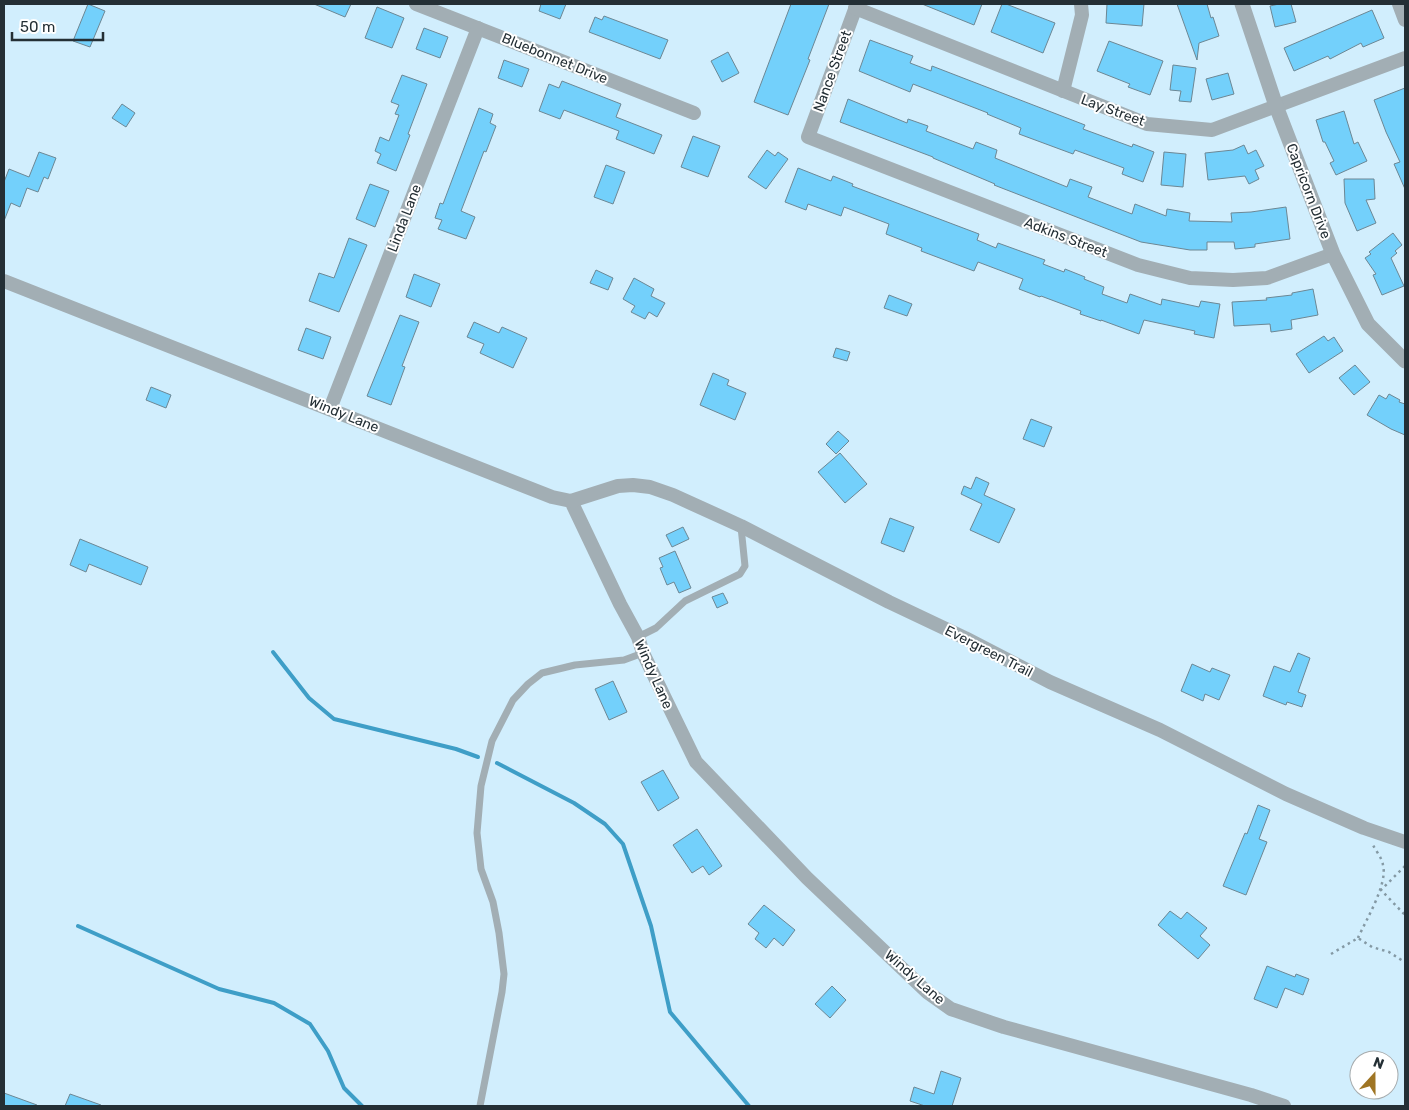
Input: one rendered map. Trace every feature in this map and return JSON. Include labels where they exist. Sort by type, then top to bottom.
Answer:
[{"type":"street","name":"Bluebonnet Drive","points":[[416,4],[694,113]]},
{"type":"street","points":[[1063,91],[1082,15],[1081,4]]},
{"type":"street","name":"Capricorn Drive","points":[[1242,4],[1276,106],[1333,254],[1368,324],[1405,361]]},
{"type":"street","points":[[1399,4],[1405,20]]},
{"type":"street","name":"Lay Street","points":[[856,6],[1147,124],[1212,130],[1405,58]]},
{"type":"street","name":"Nance Street","points":[[808,137],[856,6]]},
{"type":"street","name":"Linda Lane","points":[[330,409],[478,28]]},
{"type":"street","name":"Adkins Street","points":[[808,137],[1138,265],[1190,278],[1233,280],[1267,278],[1333,254]]},
{"type":"street","name":"Windy Lane","points":[[4,281],[552,497],[571,501],[620,604],[638,637],[643,653],[696,762],[807,878],[927,992],[951,1009],[1004,1027],[1284,1106]]},
{"type":"street","name":"Evergreen Trail","points":[[571,501],[618,486],[633,484],[650,487],[672,495],[741,526],[1050,682],[1160,730],[1286,794],[1364,828],[1405,842]]},
{"type":"lane","points":[[638,637],[656,628],[685,601],[740,574],[745,566],[741,526]]},
{"type":"lane","points":[[480,1106],[504,974],[493,902],[481,869],[477,833],[481,786],[492,741],[513,700],[542,673],[575,665],[624,660],[643,653]]},
{"type":"path","points":[[1331,954],[1358,938],[1385,875],[1383,865],[1364,828]]},
{"type":"path","points":[[1380,890],[1405,866]]},
{"type":"path","points":[[1380,890],[1405,914]]},
{"type":"path","points":[[1358,938],[1372,947],[1389,952],[1405,962]]},
{"type":"building","points":[[88,4],[105,11],[90,47],[73,41]]},
{"type":"building","points":[[314,4],[351,4],[345,17]]},
{"type":"building","points":[[541,4],[566,4],[560,19],[539,11]]},
{"type":"building","points":[[791,4],[829,4],[808,59],[810,60],[788,115],[754,102]]},
{"type":"building","points":[[922,4],[982,4],[974,25]]},
{"type":"building","points":[[1002,4],[1055,23],[1043,53],[991,32]]},
{"type":"building","points":[[1107,4],[1144,4],[1142,26],[1106,23]]},
{"type":"building","points":[[1177,4],[1207,4],[1211,18],[1213,17],[1219,36],[1199,43],[1197,60]]},
{"type":"building","points":[[1291,4],[1296,22],[1275,27],[1270,6]]},
{"type":"building","points":[[377,7],[404,18],[392,48],[365,38]]},
{"type":"building","points":[[1372,10],[1384,38],[1363,47],[1361,43],[1330,59],[1328,56],[1294,71],[1284,48]]},
{"type":"building","points":[[604,16],[668,40],[660,59],[589,32],[595,17],[602,20]]},
{"type":"building","points":[[424,28],[448,37],[440,58],[416,49]]},
{"type":"building","points":[[870,40],[913,56],[910,63],[931,71],[932,66],[1085,125],[1083,129],[1132,147],[1133,144],[1154,152],[1143,182],[1122,174],[1124,168],[1075,150],[1073,154],[1019,134],[1021,128],[988,113],[913,84],[910,92],[859,71]]},
{"type":"building","points":[[1109,41],[1163,61],[1150,95],[1128,87],[1130,84],[1097,71]]},
{"type":"building","points":[[728,52],[739,73],[722,82],[711,61]]},
{"type":"building","points":[[504,60],[529,69],[522,87],[498,78]]},
{"type":"building","points":[[1173,65],[1196,68],[1191,102],[1179,101],[1181,91],[1170,90]]},
{"type":"building","points":[[1228,73],[1234,94],[1212,100],[1206,79]]},
{"type":"building","points":[[402,75],[427,84],[396,171],[377,163],[381,154],[375,151],[380,137],[389,141],[399,115],[395,114],[399,105],[391,102]]},
{"type":"building","points":[[562,81],[621,104],[616,117],[662,135],[654,154],[616,139],[619,131],[564,110],[560,119],[539,111],[549,84],[559,88]]},
{"type":"building","points":[[1405,88],[1405,189],[1394,164],[1400,162],[1374,100]]},
{"type":"building","points":[[848,99],[907,123],[908,119],[928,126],[926,131],[973,149],[976,142],[997,150],[995,158],[1067,187],[1070,179],[1092,187],[1088,197],[1132,214],[1135,204],[1166,216],[1167,209],[1190,213],[1189,221],[1232,222],[1231,213],[1286,207],[1290,239],[1255,244],[1255,247],[1235,249],[1234,242],[1207,242],[1207,250],[1190,250],[1141,242],[994,185],[933,157],[840,122]]},
{"type":"building","points":[[122,104],[135,113],[126,127],[112,118]]},
{"type":"building","points":[[479,108],[493,114],[490,123],[496,126],[486,152],[484,151],[461,211],[475,217],[466,239],[438,229],[442,220],[435,218],[440,203],[443,204]]},
{"type":"building","points":[[1344,111],[1354,144],[1358,142],[1367,161],[1336,175],[1330,163],[1334,161],[1325,142],[1323,142],[1316,120]]},
{"type":"building","points":[[693,136],[720,146],[708,177],[681,167]]},
{"type":"building","points":[[1244,145],[1248,154],[1256,150],[1264,166],[1255,170],[1259,179],[1249,184],[1245,176],[1208,180],[1205,153],[1233,150]]},
{"type":"building","points":[[767,150],[775,156],[778,152],[788,159],[766,189],[748,177]]},
{"type":"building","points":[[39,152],[56,158],[48,179],[44,177],[38,192],[27,188],[20,207],[11,203],[4,221],[4,182],[9,169],[29,177]]},
{"type":"building","points":[[1164,152],[1186,154],[1183,187],[1161,185]]},
{"type":"building","points":[[606,165],[625,172],[613,204],[594,197]]},
{"type":"building","points":[[798,168],[831,181],[833,176],[853,184],[852,186],[979,234],[977,240],[996,248],[998,243],[1045,260],[1043,264],[1064,272],[1065,269],[1085,277],[1084,279],[1104,287],[1102,294],[1127,303],[1130,294],[1161,305],[1162,299],[1199,307],[1201,301],[1220,304],[1214,338],[1194,334],[1195,331],[1144,320],[1139,334],[1080,314],[1081,311],[1019,289],[1023,279],[978,262],[974,271],[921,251],[922,248],[886,234],[889,224],[844,207],[841,216],[808,204],[806,210],[785,202]]},
{"type":"building","points":[[1344,179],[1374,179],[1375,199],[1366,200],[1376,223],[1357,231],[1345,203]]},
{"type":"building","points":[[370,184],[389,191],[375,227],[356,219]]},
{"type":"building","points":[[1393,233],[1402,245],[1391,258],[1404,286],[1382,295],[1373,275],[1376,274],[1365,258],[1371,254],[1369,252]]},
{"type":"building","points":[[349,238],[367,245],[339,312],[309,301],[319,273],[334,278]]},
{"type":"building","points":[[596,270],[613,278],[608,290],[590,283]]},
{"type":"building","points":[[414,274],[440,284],[431,307],[406,297]]},
{"type":"building","points":[[634,278],[654,289],[651,296],[665,303],[657,317],[649,312],[645,319],[631,312],[635,306],[623,299]]},
{"type":"building","points":[[1313,289],[1318,315],[1291,320],[1292,329],[1271,332],[1270,324],[1234,326],[1232,302],[1267,300],[1266,298],[1292,295],[1292,293]]},
{"type":"building","points":[[889,295],[912,304],[907,316],[884,308]]},
{"type":"building","points":[[400,315],[419,322],[402,366],[405,367],[391,405],[367,396]]},
{"type":"building","points":[[474,322],[499,333],[502,327],[527,338],[513,368],[480,353],[484,344],[467,337]]},
{"type":"building","points":[[306,328],[331,337],[323,359],[298,350]]},
{"type":"building","points":[[1324,336],[1328,341],[1334,337],[1343,351],[1309,373],[1296,354]]},
{"type":"building","points":[[836,348],[850,352],[847,361],[833,357]]},
{"type":"building","points":[[1355,365],[1370,382],[1354,395],[1339,378]]},
{"type":"building","points":[[713,373],[729,380],[727,385],[746,393],[735,420],[700,405]]},
{"type":"building","points":[[151,387],[171,395],[166,408],[146,400]]},
{"type":"building","points":[[1389,394],[1405,404],[1405,435],[1367,415],[1379,395],[1386,399]]},
{"type":"building","points":[[1031,419],[1052,427],[1044,447],[1023,439]]},
{"type":"building","points":[[838,431],[849,441],[836,454],[826,444]]},
{"type":"building","points":[[840,453],[867,484],[845,503],[818,472]]},
{"type":"building","points":[[976,477],[989,483],[984,495],[1015,509],[999,543],[970,530],[982,504],[961,494],[964,486],[971,489]]},
{"type":"building","points":[[890,518],[914,527],[904,552],[881,543]]},
{"type":"building","points":[[683,527],[689,539],[672,547],[666,535]]},
{"type":"building","points":[[80,539],[148,567],[141,585],[89,564],[86,572],[70,565]]},
{"type":"building","points":[[675,551],[691,588],[679,593],[674,582],[667,585],[660,568],[663,567],[659,558]]},
{"type":"building","points":[[723,593],[728,603],[717,608],[712,597]]},
{"type":"building","points":[[1298,653],[1310,658],[1298,692],[1306,695],[1302,707],[1287,702],[1286,705],[1263,696],[1274,666],[1290,672]]},
{"type":"building","points":[[1192,664],[1210,672],[1212,668],[1230,675],[1219,700],[1205,694],[1203,701],[1181,691]]},
{"type":"building","points":[[613,681],[627,712],[609,720],[595,689]]},
{"type":"building","points":[[663,770],[679,798],[658,811],[641,782]]},
{"type":"building","points":[[1258,805],[1270,810],[1259,839],[1267,842],[1246,895],[1223,886]]},
{"type":"building","points":[[697,829],[722,866],[709,875],[703,866],[692,873],[673,845]]},
{"type":"building","points":[[764,905],[795,930],[783,946],[774,938],[766,948],[755,939],[759,933],[748,924]]},
{"type":"building","points":[[1170,911],[1181,919],[1187,912],[1207,928],[1200,936],[1210,945],[1198,959],[1158,925]]},
{"type":"building","points":[[1267,966],[1295,977],[1296,974],[1309,979],[1303,995],[1285,988],[1277,1008],[1254,999]]},
{"type":"building","points":[[832,986],[846,1000],[830,1018],[815,1004]]},
{"type":"building","points":[[941,1071],[961,1078],[952,1106],[925,1106],[910,1101],[914,1087],[934,1094]]},
{"type":"building","points":[[4,1093],[37,1105],[37,1106],[4,1106]]},
{"type":"building","points":[[70,1094],[101,1105],[101,1106],[65,1106]]},
{"type":"waterway","points":[[273,652],[309,698],[334,719],[456,749],[478,757]]},
{"type":"waterway","points":[[497,763],[574,803],[605,824],[623,844],[651,926],[670,1012],[749,1106]]},
{"type":"waterway","points":[[78,926],[219,989],[274,1003],[310,1024],[328,1051],[344,1088],[362,1106]]}]
